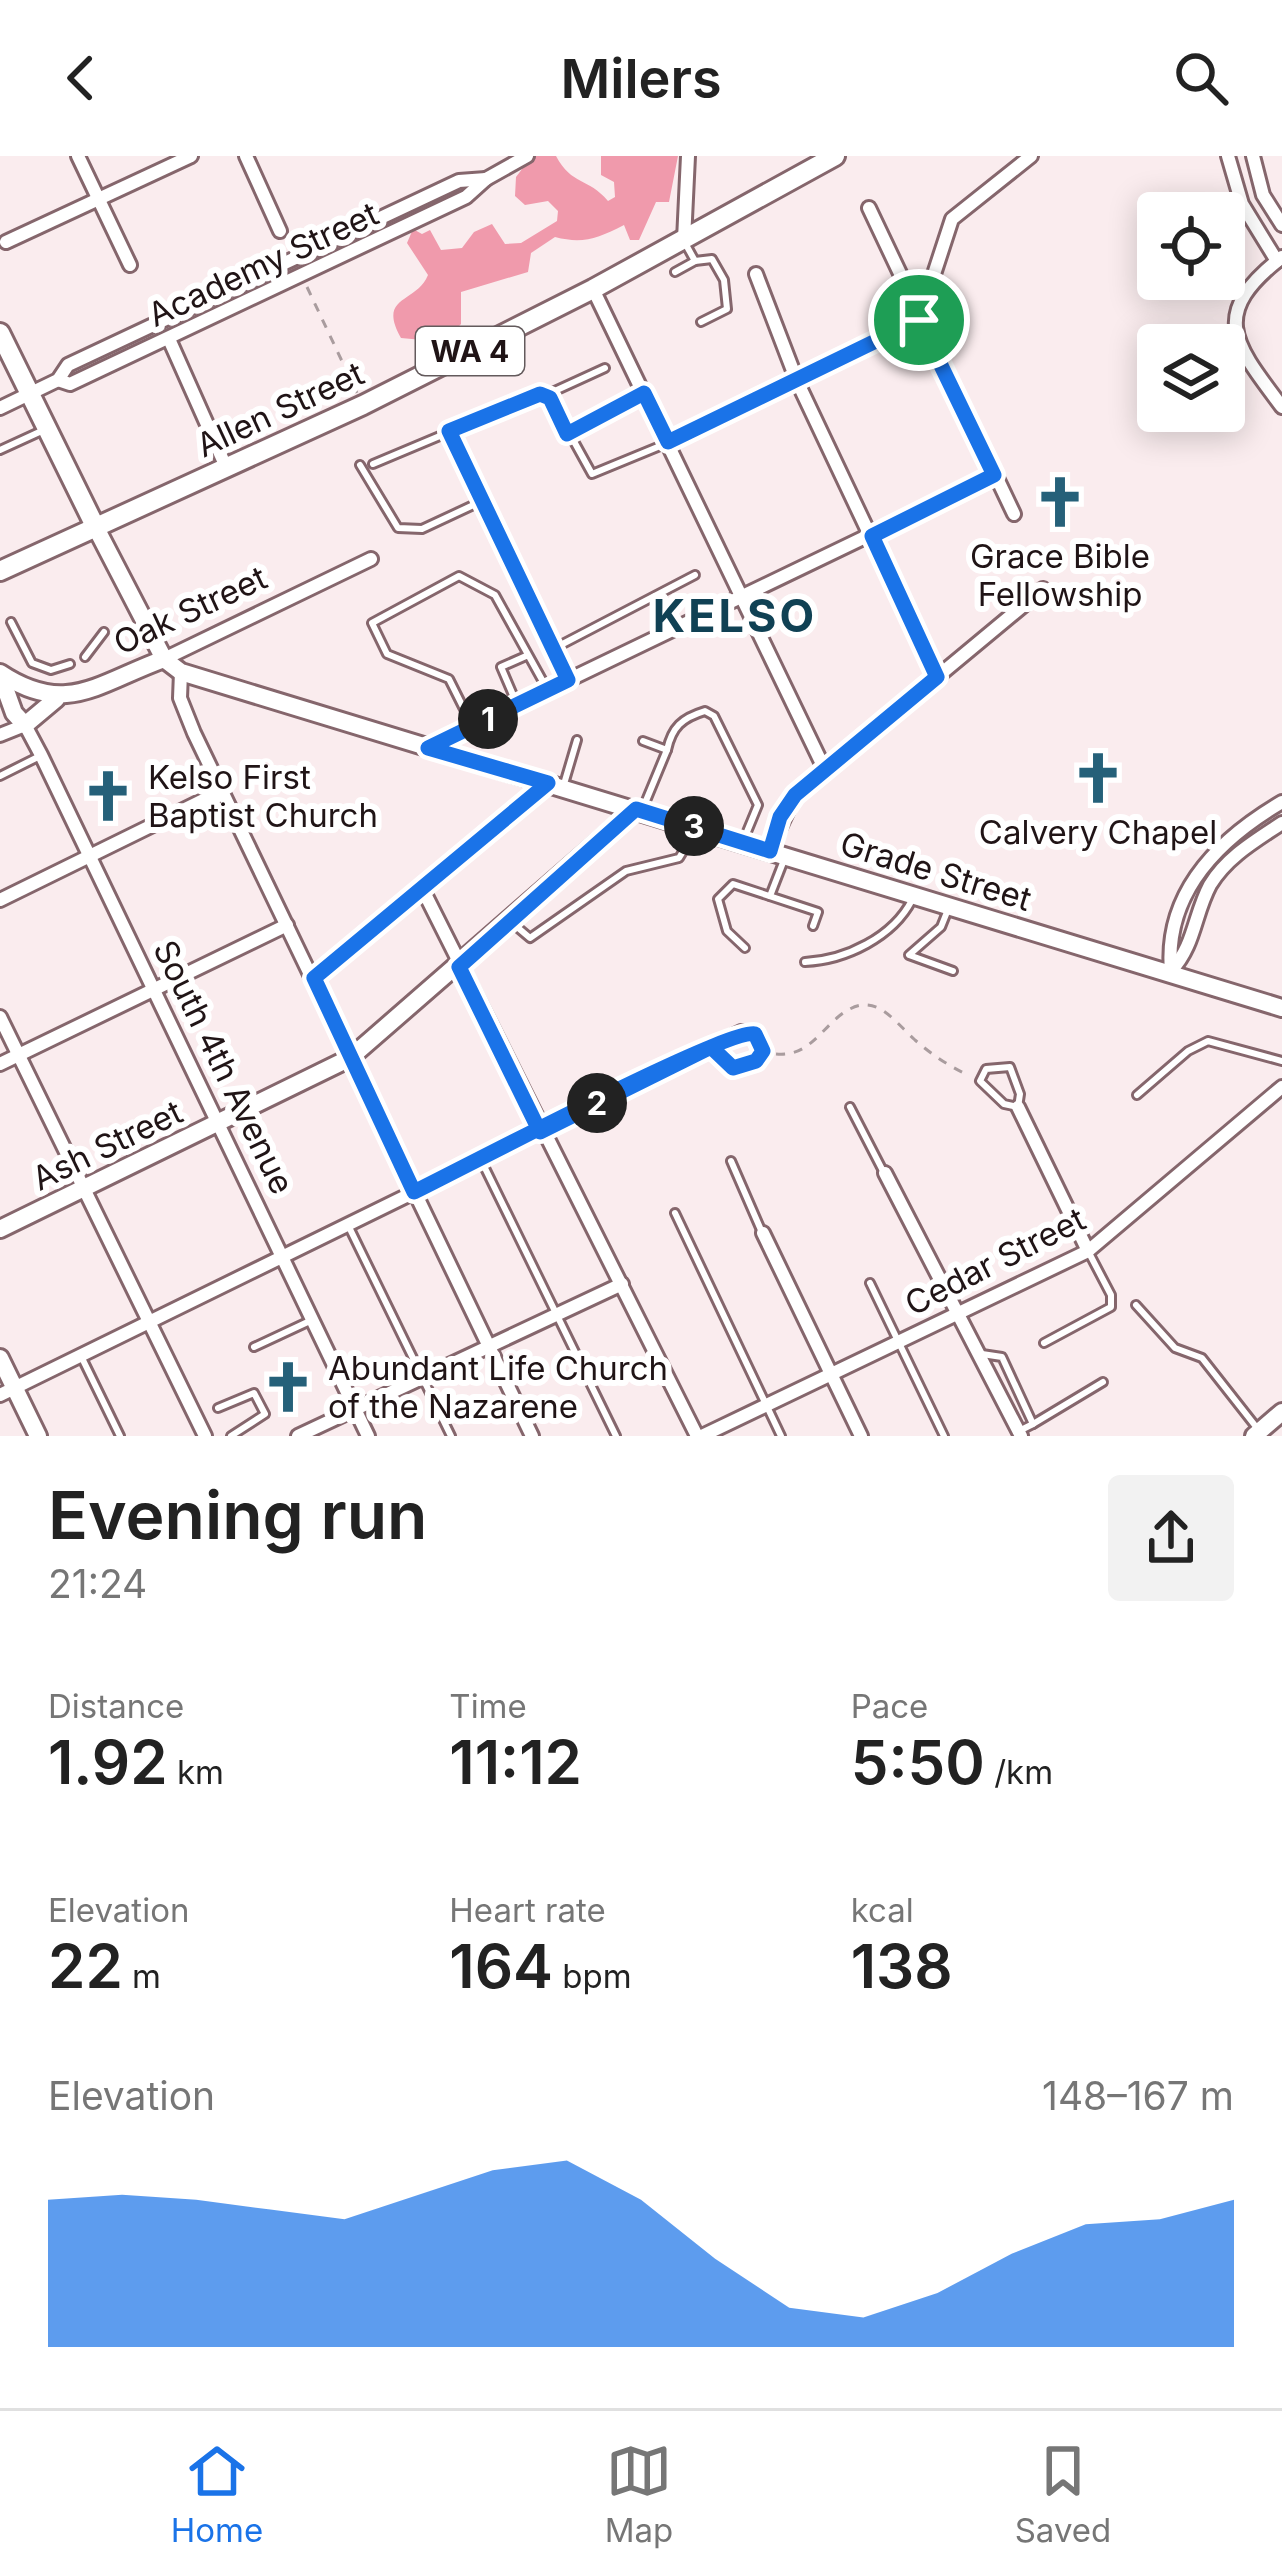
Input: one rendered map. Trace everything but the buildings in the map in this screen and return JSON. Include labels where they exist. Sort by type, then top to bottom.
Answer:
[{"type":"main road","name":"Allen Street","points":[[0,571],[363,405],[593,290],[835,156]]},
{"type":"main road","points":[[0,333],[164,659]]},
{"type":"main road","name":"Grade Street","points":[[164,659],[181,672],[1282,1008]]},
{"type":"main road","name":"Oak Street","points":[[25,725],[56,699],[164,659]]},
{"type":"main road","points":[[0,674],[31,692],[56,699]]},
{"type":"main road","points":[[0,674],[14,713],[25,725]]},
{"type":"main road","name":"Ash Street","points":[[0,1229],[350,1058],[639,810]]},
{"type":"main road","points":[[0,1358],[7,1392],[38,1436]]},
{"type":"main road","points":[[1257,1434],[1282,1412]]},
{"type":"street","points":[[78,156],[130,265]]},
{"type":"street","points":[[6,242],[191,156]]},
{"type":"street","points":[[246,156],[280,231]]},
{"type":"street","points":[[684,240],[688,156]]},
{"type":"street","points":[[668,442],[919,320],[952,218],[1031,156]]},
{"type":"street","points":[[1228,156],[1242,204],[1279,259],[1246,287],[1235,317],[1248,361],[1282,407]]},
{"type":"street","points":[[1253,156],[1260,183],[1282,225]]},
{"type":"street","name":"Academy Street","points":[[58,380],[70,384],[302,276],[466,197],[486,178],[526,157]]},
{"type":"street","name":"Academy Street","points":[[0,408],[58,380],[68,365],[179,312],[459,181],[486,178]]},
{"type":"street","points":[[1260,183],[1282,207]]},
{"type":"street","points":[[869,208],[1015,514]]},
{"type":"street","points":[[756,274],[797,381],[937,677]]},
{"type":"street","points":[[593,290],[824,768]]},
{"type":"street","points":[[169,339],[226,467]]},
{"type":"street","points":[[428,748],[994,475]]},
{"type":"street","name":"Oak Street","points":[[164,659],[371,559]]},
{"type":"street","points":[[777,854],[788,806],[824,768],[1043,589]]},
{"type":"street","points":[[181,672],[180,698],[222,791],[532,1436]]},
{"type":"street","points":[[0,735],[25,725]]},
{"type":"street","name":"South 4th Avenue","points":[[25,725],[368,1436]]},
{"type":"street","points":[[314,978],[555,785]]},
{"type":"street","points":[[0,900],[222,791]]},
{"type":"street","points":[[1171,971],[1169,946],[1198,868],[1232,836],[1282,802]]},
{"type":"street","points":[[1171,971],[1188,953],[1209,888],[1225,865],[1282,824]]},
{"type":"street","points":[[422,888],[540,1132],[700,1436]]},
{"type":"street","points":[[0,1064],[286,925]]},
{"type":"street","points":[[0,1017],[205,1436]]},
{"type":"street","points":[[7,1392],[711,1047],[748,1031],[755,1034],[763,1051],[756,1061],[733,1068],[711,1047]]},
{"type":"street","name":"Cedar Street","points":[[700,1436],[1088,1251],[1282,1088]]},
{"type":"street","points":[[1018,1107],[1088,1251]]},
{"type":"street","points":[[885,1173],[979,1355],[1024,1430]]},
{"type":"street","points":[[763,1234],[861,1436]]},
{"type":"street","points":[[298,1436],[622,1284]]},
{"type":"lane","points":[[684,240],[695,262]]},
{"type":"lane","points":[[675,272],[712,259],[730,300],[727,309],[701,322]]},
{"type":"lane","points":[[373,464],[605,368]]},
{"type":"lane","points":[[567,434],[644,393]]},
{"type":"lane","points":[[546,395],[592,474],[668,442]]},
{"type":"lane","points":[[0,450],[47,428]]},
{"type":"lane","points":[[449,431],[568,680]]},
{"type":"lane","points":[[360,465],[398,528],[434,525],[482,501]]},
{"type":"lane","points":[[553,649],[695,575]]},
{"type":"lane","points":[[473,726],[449,679],[387,654],[372,622],[460,576],[495,595],[548,690]]},
{"type":"lane","points":[[11,622],[32,663],[51,670],[70,664]]},
{"type":"lane","points":[[85,657],[104,632]]},
{"type":"lane","points":[[517,705],[501,667],[527,656]]},
{"type":"lane","points":[[639,810],[671,731],[689,716],[705,711],[714,716],[758,805],[743,842]]},
{"type":"lane","points":[[555,785],[577,740]]},
{"type":"lane","points":[[643,740],[667,750]]},
{"type":"lane","points":[[0,776],[41,755]]},
{"type":"lane","points":[[510,921],[530,938],[626,871],[679,858],[698,827]]},
{"type":"lane","points":[[770,896],[777,854]]},
{"type":"lane","points":[[745,948],[727,931],[718,899],[733,884],[818,912],[813,926]]},
{"type":"lane","points":[[805,962],[827,961],[892,931],[914,897]]},
{"type":"lane","points":[[948,908],[941,926],[909,955],[953,970]]},
{"type":"lane","points":[[1137,1095],[1208,1040],[1282,1061]]},
{"type":"lane","points":[[1010,1067],[1020,1094],[1018,1107],[1004,1104],[980,1082],[986,1069],[1010,1067]]},
{"type":"lane","points":[[850,1107],[885,1173]]},
{"type":"lane","points":[[481,1160],[616,1436]]},
{"type":"lane","points":[[731,1161],[763,1234]]},
{"type":"lane","points":[[675,1213],[781,1436]]},
{"type":"lane","points":[[348,1225],[451,1436]]},
{"type":"lane","points":[[1044,1342],[1111,1306],[1111,1295],[1088,1251]]},
{"type":"lane","points":[[870,1283],[944,1436]]},
{"type":"lane","points":[[1136,1305],[1175,1348],[1202,1358],[1257,1434]]},
{"type":"lane","points":[[254,1347],[312,1320]]},
{"type":"lane","points":[[81,1356],[120,1436]]},
{"type":"lane","points":[[1024,1430],[1103,1382]]},
{"type":"lane","points":[[218,1408],[254,1393],[265,1414],[231,1436]]},
{"type":"path","points":[[302,276],[363,405]]},
{"type":"path","points":[[763,1051],[796,1052],[845,1012],[880,1006],[916,1040],[980,1082]]},
{"type":"shaded area","points":[[532,156],[556,156],[568,172],[608,201],[615,197],[614,182],[601,175],[601,156],[678,156],[669,202],[656,202],[639,240],[630,240],[624,225],[590,239],[555,237],[531,253],[528,272],[461,292],[461,324],[444,342],[401,338],[393,314],[396,307],[428,275],[407,243],[413,229],[422,234],[430,230],[441,250],[462,248],[474,232],[492,224],[505,244],[521,243],[557,221],[558,211],[548,201],[525,205],[515,196],[516,177]]},
{"type":"place","name":"Grace Bible Fellowship","points":[[1060,502]]},
{"type":"place","name":"Calvery Chapel","points":[[1098,778]]},
{"type":"place","name":"Kelso First Baptist Church","points":[[108,796]]},
{"type":"place","name":"Abundant Life Church of the Nazarene","points":[[288,1387]]},
{"type":"district","name":"KELSO","points":[[735,615]]},
{"type":"route","points":[[919,320],[668,442],[644,393],[567,434],[550,398],[540,394],[449,431],[568,680],[428,748],[548,783],[314,978],[414,1192],[540,1132],[741,1032],[755,1034],[763,1051],[756,1061],[733,1068],[711,1047],[540,1132],[459,967],[636,809],[770,851],[780,817],[795,795],[937,677],[872,536],[994,475],[919,320]]}]
